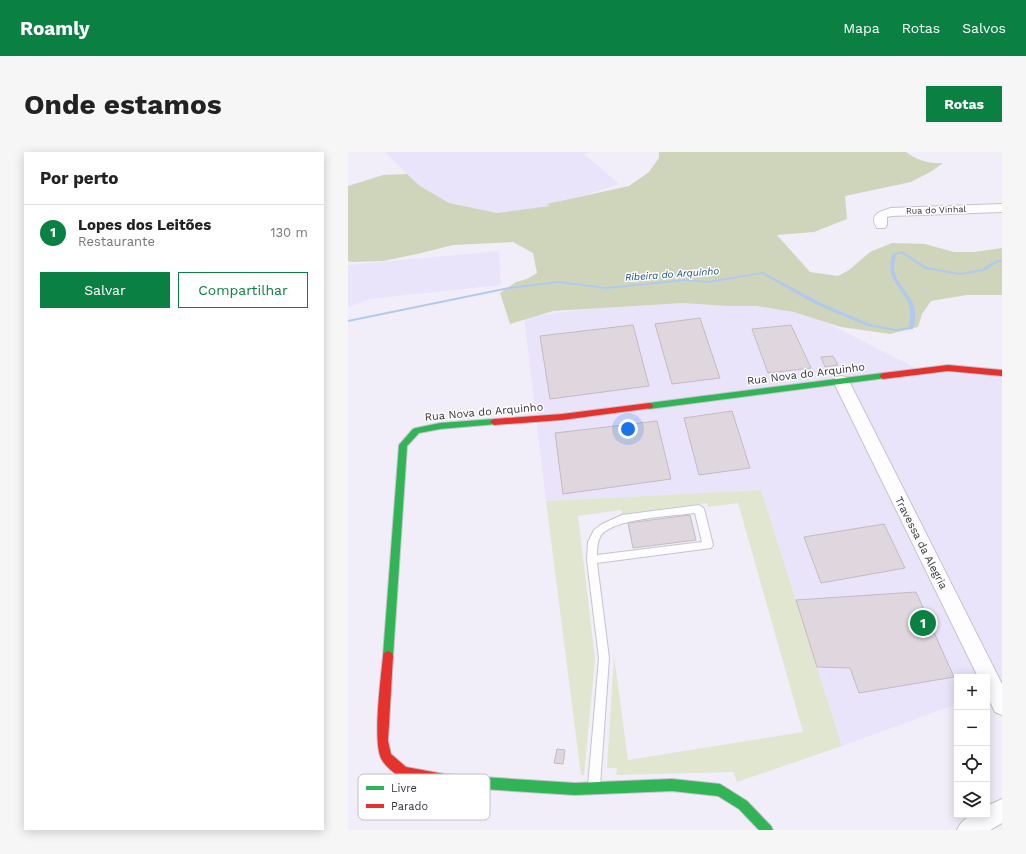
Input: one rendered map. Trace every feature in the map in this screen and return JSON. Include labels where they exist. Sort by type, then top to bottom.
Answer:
[{"type":"street","name":"Rua do Vinhal","points":[[881,226],[881,215],[891,212],[1002,208]]},
{"type":"street","name":"Rua Nova do Arquinho","points":[[413,774],[403,772],[386,757],[382,741],[403,445],[416,431],[440,426],[562,417],[948,368],[1002,373]]},
{"type":"street","name":"Travessa da Alegria","points":[[841,382],[1002,705]]},
{"type":"street","name":"Rua Nova do Arquinho","points":[[490,783],[575,789],[672,785],[720,790],[743,805],[767,830]]},
{"type":"street","points":[[969,830],[1002,810]]},
{"type":"lane","points":[[592,560],[708,545],[699,509],[625,518],[597,533],[593,542],[592,560],[604,658],[593,788]]},
{"type":"shaded area","points":[[385,152],[591,152],[584,154],[619,184],[467,234]]},
{"type":"shaded area","points":[[499,251],[501,285],[370,299],[348,307],[348,265]]},
{"type":"shaded area","points":[[745,289],[784,301],[926,373],[965,373],[1002,377],[1002,688],[990,679],[990,674],[954,674],[954,705],[842,746],[761,490],[546,501],[524,317]]},
{"type":"green space","points":[[659,152],[906,152],[923,161],[943,163],[932,171],[911,182],[845,196],[847,219],[814,232],[777,235],[810,272],[838,276],[849,270],[870,252],[892,243],[925,244],[954,252],[974,252],[1002,248],[1002,295],[967,295],[931,301],[922,314],[918,327],[890,334],[841,327],[794,312],[757,306],[683,303],[553,311],[510,324],[500,293],[516,282],[527,279],[537,273],[533,253],[513,242],[453,245],[383,261],[348,261],[348,186],[383,175],[407,174],[420,186],[449,203],[497,213],[550,206],[547,204],[629,186],[649,172],[659,158]]},
{"type":"green space","points":[[761,490],[842,746],[737,782],[733,772],[616,775],[617,768],[607,768],[614,656],[628,760],[803,732],[738,503],[708,507],[707,503],[622,514],[621,510],[578,516],[595,659],[584,775],[581,775],[546,501]]},
{"type":"building","points":[[700,318],[720,378],[672,384],[655,324]]},
{"type":"building","points":[[633,325],[649,386],[550,399],[540,336]]},
{"type":"building","points":[[791,325],[811,368],[768,373],[752,329]]},
{"type":"building","points":[[833,356],[838,365],[825,367],[821,357]]},
{"type":"building","points":[[732,411],[750,468],[699,475],[684,418]]},
{"type":"building","points":[[657,421],[671,479],[563,494],[555,433]]},
{"type":"building","points":[[690,515],[696,540],[633,548],[628,523]]},
{"type":"building","points":[[884,524],[905,568],[821,583],[804,537]]},
{"type":"building","points":[[916,592],[954,677],[859,693],[850,668],[817,667],[796,600]]},
{"type":"building","points":[[557,749],[565,750],[563,764],[554,763]]},
{"type":"waterway","name":"Ribeira do Arquinho","points":[[348,321],[509,288],[559,282],[606,288],[686,280],[708,282],[763,273],[817,303],[869,325],[896,330],[911,328],[913,310],[912,304],[893,274],[892,265],[894,254],[902,252],[926,268],[960,274],[983,270],[997,261],[1002,261]]},
{"type":"traffic: fast","points":[[649,406],[883,376]]},
{"type":"traffic: fast","points":[[388,656],[403,445],[416,431],[440,426],[494,422]]},
{"type":"traffic: fast","points":[[490,784],[575,789],[672,785],[720,790],[743,805],[767,830]]},
{"type":"traffic: jam","points":[[883,376],[948,368],[1002,373]]},
{"type":"traffic: jam","points":[[494,422],[562,417],[649,406]]},
{"type":"traffic: jam","points":[[388,656],[382,741],[386,757],[403,772],[413,774]]},
{"type":"place","name":"Lopes dos Leitões","points":[[923,623]]}]
